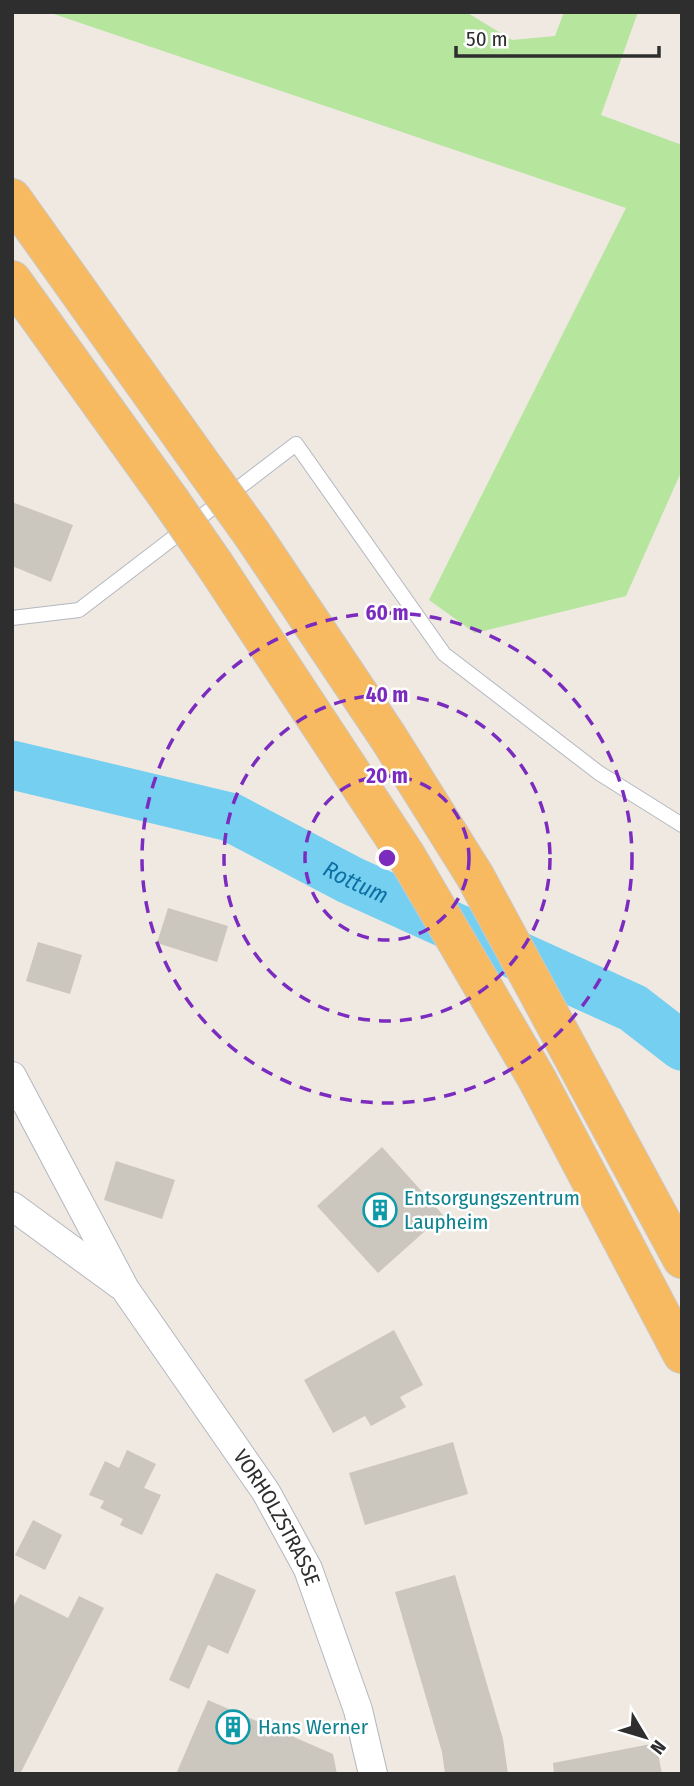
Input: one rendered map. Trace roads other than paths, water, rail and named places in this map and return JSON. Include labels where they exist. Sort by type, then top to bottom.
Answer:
[{"type":"highway","points":[[12,198],[252,534],[388,737],[475,876],[682,1259]]},
{"type":"highway","points":[[12,280],[215,565],[407,857],[537,1079],[682,1354]]},
{"type":"street","name":"VORHOLZSTRASSE","points":[[12,1076],[125,1289],[266,1492],[308,1569],[358,1710],[373,1774]]},
{"type":"street","name":"VORHOLZSTRASSE","points":[[12,1206],[125,1289]]},
{"type":"lane","points":[[12,618],[79,610],[296,444],[444,654],[599,774],[682,825]]},
{"type":"waterway","name":"Rottum","points":[[12,765],[230,817],[350,880],[633,1008],[682,1046]]},
{"type":"place","name":"Entsorgungszentrum Laupheim","points":[[380,1210]]},
{"type":"place","name":"Hans Werner","points":[[233,1727]]}]
